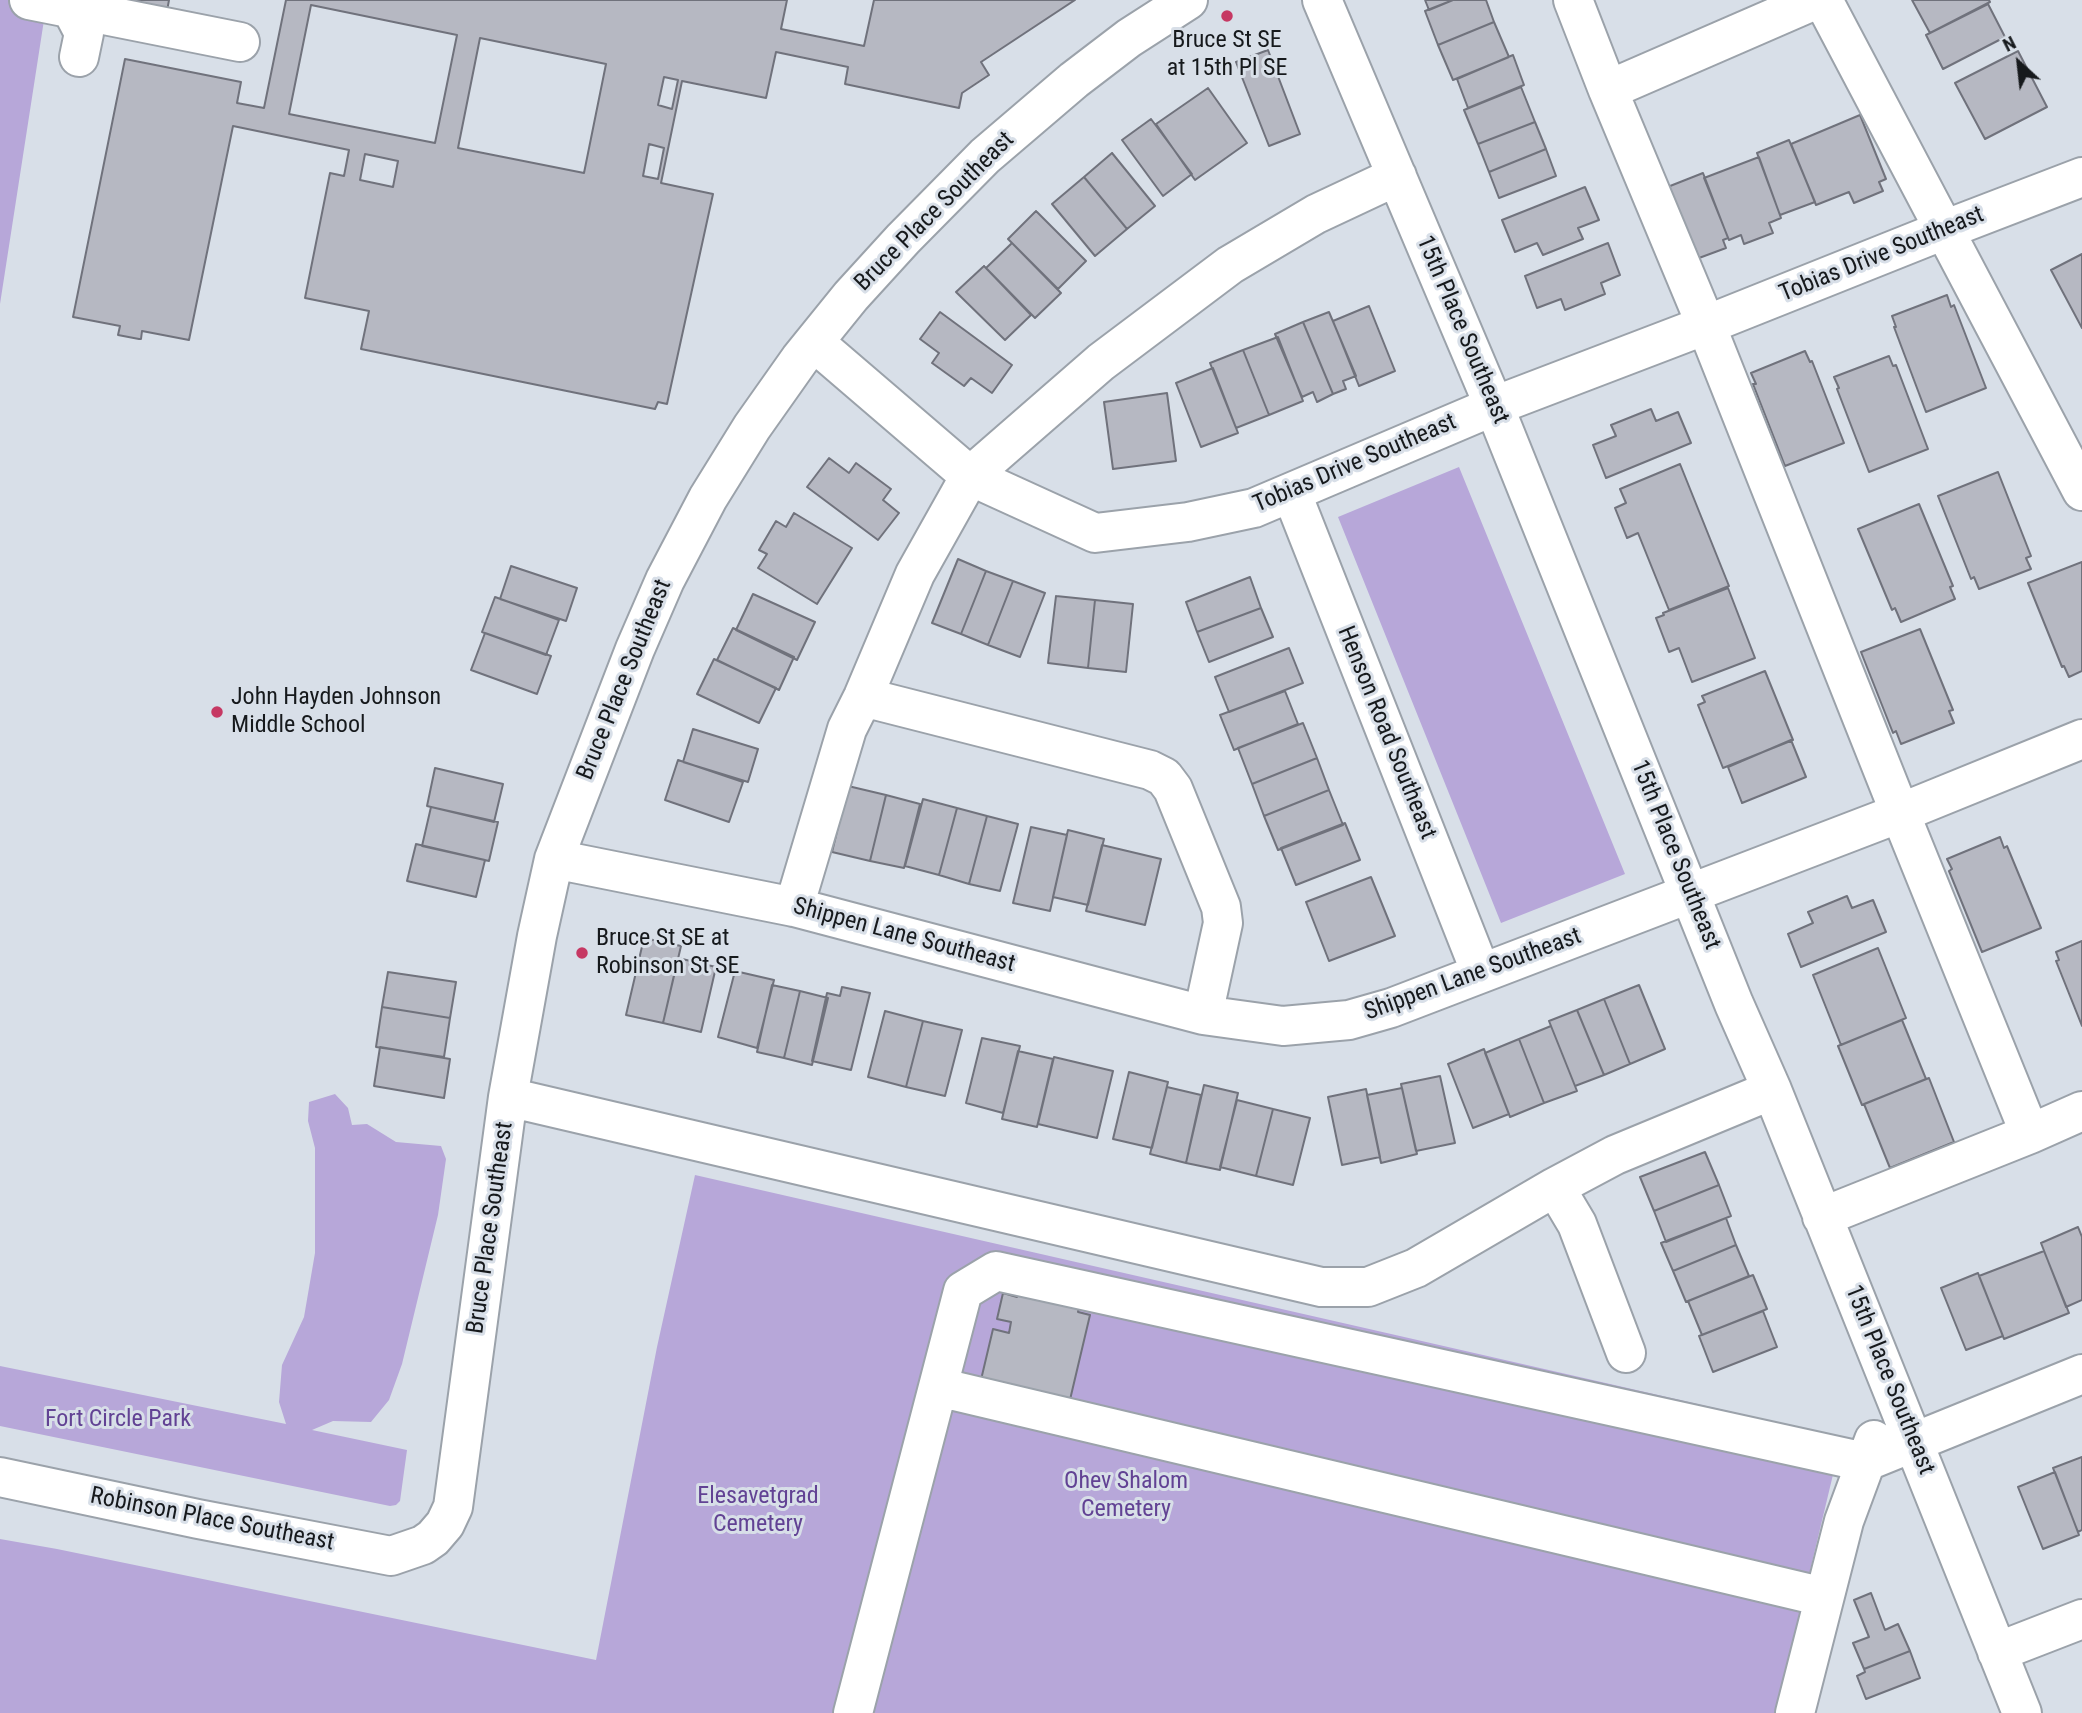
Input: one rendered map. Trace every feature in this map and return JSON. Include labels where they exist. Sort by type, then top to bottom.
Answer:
[{"type":"street","points":[[29,0],[72,4],[240,42]]},
{"type":"street","name":"Bruce Place Southeast","points":[[423,1545],[445,1524],[453,1507],[508,1097],[554,859],[630,661],[665,580],[708,498],[752,427],[800,359],[851,296],[985,156],[1074,80],[1129,38],[1188,0]]},
{"type":"street","name":"15th Place Southeast","points":[[1322,0],[1494,406],[2022,1713]]},
{"type":"street","points":[[1573,0],[2031,1134]]},
{"type":"street","points":[[1608,90],[1815,0]]},
{"type":"street","points":[[1823,0],[2082,491]]},
{"type":"street","points":[[72,4],[84,33],[79,57]]},
{"type":"street","points":[[794,907],[847,729],[915,574],[970,476],[1101,362],[1230,265],[1316,214],[1397,176]]},
{"type":"street","name":"Tobias Drive Southeast","points":[[814,342],[970,476],[1095,533],[1188,522],[1254,508],[1292,494],[1494,406],[2082,177]]},
{"type":"street","name":"Henson Road Southeast","points":[[1292,494],[1481,973]]},
{"type":"street","points":[[863,696],[1150,770],[1164,777],[1173,789],[1221,907],[1223,923],[1203,1015]]},
{"type":"street","name":"Shippen Lane Southeast","points":[[554,859],[794,907],[1203,1015],[1283,1026],[1349,1020],[1391,1008],[1900,813],[2082,739]]},
{"type":"street","points":[[508,1097],[1321,1287],[1368,1287],[1416,1268],[1615,1155],[1772,1090]]},
{"type":"street","points":[[1822,1217],[2082,1111]]},
{"type":"street","points":[[1555,1187],[1577,1224],[1626,1353]]},
{"type":"street","points":[[853,1713],[963,1291],[996,1271],[1865,1462],[2082,1374]]},
{"type":"street","points":[[938,1387],[1824,1597]]},
{"type":"street","points":[[1795,1713],[1844,1521],[1892,1389]]},
{"type":"street","name":"Robinson Place Southeast","points":[[0,1477],[391,1556],[423,1545]]},
{"type":"street","points":[[1997,1652],[2082,1619]]},
{"type":"green space","points":[[0,0],[24,0],[44,20],[0,304]]},
{"type":"green space","points":[[1459,467],[1625,874],[1501,923],[1338,517]]},
{"type":"green space","name":"Fort Circle Park","points":[[335,1094],[348,1108],[352,1125],[367,1124],[396,1142],[441,1146],[446,1159],[438,1215],[402,1364],[389,1400],[371,1422],[333,1421],[312,1430],[407,1450],[400,1501],[396,1505],[390,1506],[0,1426],[0,1366],[286,1424],[279,1402],[282,1365],[304,1317],[315,1253],[315,1148],[308,1121],[309,1102]]},
{"type":"green space","name":"Ohev Shalom Cemetery","points":[[695,1175],[1842,1437],[1776,1713],[0,1713],[0,1539],[596,1660],[657,1347]]},
{"type":"building","points":[[119,0],[169,0],[167,11]]},
{"type":"building","points":[[286,0],[787,0],[781,29],[864,46],[874,0],[1075,0],[981,62],[989,75],[962,93],[959,108],[845,84],[848,67],[776,52],[766,98],[682,81],[661,183],[713,194],[667,404],[658,402],[655,409],[361,349],[369,311],[305,298],[330,173],[344,176],[349,150],[233,126],[189,340],[142,331],[141,339],[118,335],[120,326],[73,317],[125,59],[241,82],[237,103],[264,108]],"holes":[[[311,5],[457,35],[435,143],[289,114]],[[480,38],[606,64],[584,173],[458,148]],[[664,77],[678,80],[672,109],[658,105]],[[649,144],[664,148],[658,179],[643,176]],[[365,154],[398,161],[393,187],[360,180]]]},
{"type":"building","points":[[1425,0],[1453,0],[1429,10]]},
{"type":"building","points":[[1453,0],[1486,0],[1494,22],[1438,45],[1425,11]]},
{"type":"building","points":[[1912,0],[1989,0],[1990,2],[1930,33]]},
{"type":"building","points":[[1988,4],[2005,37],[1943,69],[1926,35]]},
{"type":"building","points":[[1494,22],[1509,57],[1453,80],[1438,45]]},
{"type":"building","points":[[1268,50],[1300,134],[1269,146],[1236,62]]},
{"type":"building","points":[[2018,51],[2047,107],[1985,139],[1955,83]]},
{"type":"building","points":[[1513,55],[1524,85],[1468,108],[1457,79]]},
{"type":"building","points":[[1521,87],[1535,122],[1478,144],[1464,110]]},
{"type":"building","points":[[1208,88],[1247,143],[1195,180],[1156,124]]},
{"type":"building","points":[[1860,115],[1886,179],[1879,182],[1883,191],[1854,203],[1849,192],[1816,205],[1791,144]]},
{"type":"building","points":[[1151,119],[1192,174],[1163,196],[1122,140]]},
{"type":"building","points":[[1535,122],[1546,149],[1489,172],[1478,144]]},
{"type":"building","points":[[1789,140],[1815,202],[1780,215],[1757,153]]},
{"type":"building","points":[[1546,149],[1556,176],[1499,198],[1489,172]]},
{"type":"building","points":[[1112,153],[1155,206],[1127,229],[1084,177]]},
{"type":"building","points":[[1759,157],[1781,218],[1769,223],[1773,233],[1744,244],[1741,235],[1729,240],[1704,178]]},
{"type":"building","points":[[1703,173],[1728,238],[1723,240],[1726,248],[1699,258],[1695,248],[1689,250],[1665,188]]},
{"type":"building","points":[[1084,177],[1127,229],[1095,256],[1052,204]]},
{"type":"building","points":[[1585,187],[1599,220],[1578,228],[1583,239],[1543,255],[1537,243],[1515,252],[1502,220]]},
{"type":"building","points":[[1036,211],[1086,261],[1058,289],[1008,239]]},
{"type":"building","points":[[1012,243],[1061,293],[1035,318],[986,268]]},
{"type":"building","points":[[1608,243],[1620,275],[1601,283],[1605,294],[1565,310],[1561,299],[1537,308],[1525,276]]},
{"type":"building","points":[[2082,254],[2082,328],[2051,270]]},
{"type":"building","points":[[984,266],[1031,315],[1005,340],[956,292]]},
{"type":"building","points":[[1947,295],[1951,307],[1954,305],[1986,388],[1926,412],[1892,316]]},
{"type":"building","points":[[1369,306],[1395,371],[1359,386],[1333,321]]},
{"type":"building","points":[[940,312],[1012,365],[992,393],[971,378],[964,386],[932,363],[939,353],[920,339]]},
{"type":"building","points":[[1329,312],[1356,376],[1343,381],[1346,389],[1333,394],[1303,322]]},
{"type":"building","points":[[1303,322],[1333,394],[1317,402],[1313,392],[1302,397],[1275,334]]},
{"type":"building","points":[[1278,337],[1303,401],[1269,415],[1243,350]]},
{"type":"building","points":[[1243,350],[1269,415],[1236,428],[1210,363]]},
{"type":"building","points":[[1805,351],[1810,362],[1812,361],[1844,443],[1785,466],[1751,373]]},
{"type":"building","points":[[1889,356],[1893,366],[1896,365],[1928,449],[1869,472],[1834,377]]},
{"type":"building","points":[[1213,368],[1238,433],[1201,447],[1176,383]]},
{"type":"building","points":[[1167,393],[1176,461],[1113,469],[1104,402]]},
{"type":"building","points":[[1651,409],[1656,421],[1678,412],[1691,443],[1606,478],[1593,445],[1616,436],[1611,425]]},
{"type":"building","points":[[829,458],[849,473],[856,463],[891,489],[883,500],[899,513],[878,540],[807,487]]},
{"type":"building","points":[[1680,464],[1729,586],[1669,610],[1638,533],[1627,538],[1615,508],[1626,503],[1620,489]]},
{"type":"building","points":[[1998,472],[2031,556],[2026,558],[2031,569],[1979,589],[1974,577],[1971,579],[1938,496]]},
{"type":"building","points":[[1919,504],[1953,586],[1950,587],[1955,599],[1901,622],[1895,608],[1892,610],[1858,529]]},
{"type":"building","points":[[794,513],[852,548],[817,604],[758,568],[767,554],[759,550],[776,521],[786,527]]},
{"type":"building","points":[[958,559],[986,571],[961,634],[932,623]]},
{"type":"building","points":[[2082,562],[2082,671],[2069,677],[2064,666],[2062,667],[2028,583]]},
{"type":"building","points":[[511,566],[577,588],[566,621],[500,599]]},
{"type":"building","points":[[986,571],[1013,581],[988,645],[961,634]]},
{"type":"building","points":[[1250,577],[1261,608],[1197,632],[1186,602]]},
{"type":"building","points":[[1013,581],[1045,593],[1020,657],[988,645]]},
{"type":"building","points":[[1728,588],[1755,658],[1692,682],[1679,648],[1669,652],[1656,618]]},
{"type":"building","points":[[753,594],[815,622],[797,660],[736,630]]},
{"type":"building","points":[[1056,596],[1095,600],[1088,668],[1048,663]]},
{"type":"building","points":[[495,597],[559,620],[546,655],[482,632]]},
{"type":"building","points":[[1095,600],[1133,604],[1126,672],[1088,668]]},
{"type":"building","points":[[1261,608],[1273,637],[1209,662],[1197,632]]},
{"type":"building","points":[[733,628],[794,657],[779,690],[717,660]]},
{"type":"building","points":[[1920,629],[1953,710],[1949,711],[1954,723],[1901,744],[1896,731],[1893,733],[1861,652]]},
{"type":"building","points":[[485,633],[551,656],[537,694],[471,670]]},
{"type":"building","points":[[1289,648],[1303,683],[1229,712],[1215,677]]},
{"type":"building","points":[[714,659],[776,688],[759,723],[697,694]]},
{"type":"building","points":[[1765,671],[1793,740],[1723,768],[1698,705],[1705,702],[1702,696]]},
{"type":"building","points":[[1285,691],[1298,724],[1234,750],[1220,715]]},
{"type":"building","points":[[1303,723],[1317,758],[1252,784],[1238,748]]},
{"type":"building","points":[[693,729],[758,749],[748,782],[683,762]]},
{"type":"building","points":[[1791,740],[1806,777],[1742,803],[1728,767]]},
{"type":"building","points":[[1317,758],[1329,790],[1264,816],[1252,784]]},
{"type":"building","points":[[678,760],[743,782],[729,822],[665,800]]},
{"type":"building","points":[[435,768],[503,784],[494,822],[427,806]]},
{"type":"building","points":[[848,786],[886,795],[870,861],[832,852]]},
{"type":"building","points":[[1329,790],[1343,825],[1278,850],[1264,816]]},
{"type":"building","points":[[886,795],[920,804],[904,868],[870,861]]},
{"type":"building","points":[[923,799],[957,808],[939,875],[905,866]]},
{"type":"building","points":[[431,807],[498,822],[489,861],[422,846]]},
{"type":"building","points":[[957,808],[987,816],[969,884],[939,875]]},
{"type":"building","points":[[987,816],[1018,824],[1000,891],[969,884]]},
{"type":"building","points":[[1345,823],[1360,860],[1296,885],[1281,848]]},
{"type":"building","points":[[1031,827],[1067,835],[1050,911],[1013,903]]},
{"type":"building","points":[[1068,830],[1104,839],[1088,905],[1053,897]]},
{"type":"building","points":[[2000,837],[2004,848],[2007,846],[2041,928],[1982,952],[1949,871],[1952,869],[1947,859]]},
{"type":"building","points":[[416,844],[485,860],[476,897],[407,881]]},
{"type":"building","points":[[1102,845],[1161,859],[1145,925],[1086,911]]},
{"type":"building","points":[[1371,877],[1395,936],[1329,961],[1306,902]]},
{"type":"building","points":[[1847,896],[1852,908],[1873,900],[1886,932],[1801,967],[1788,934],[1813,923],[1808,912]]},
{"type":"building","points":[[644,938],[681,946],[663,1023],[626,1015]]},
{"type":"building","points":[[2082,941],[2082,1026],[2056,961],[2059,960],[2056,952]]},
{"type":"building","points":[[1878,948],[1906,1018],[1841,1045],[1813,975]]},
{"type":"building","points":[[678,958],[716,967],[701,1032],[663,1023]]},
{"type":"building","points":[[735,971],[774,980],[757,1048],[718,1037]]},
{"type":"building","points":[[388,972],[456,982],[450,1018],[382,1007]]},
{"type":"building","points":[[772,985],[800,991],[784,1058],[757,1052]]},
{"type":"building","points":[[1639,985],[1665,1049],[1630,1064],[1604,999]]},
{"type":"building","points":[[842,987],[870,993],[851,1070],[812,1061],[827,993],[840,996]]},
{"type":"building","points":[[800,991],[828,998],[812,1065],[784,1058]]},
{"type":"building","points":[[1604,999],[1630,1064],[1604,1075],[1577,1010]]},
{"type":"building","points":[[382,1007],[450,1018],[444,1057],[376,1047]]},
{"type":"building","points":[[1577,1010],[1604,1075],[1575,1086],[1549,1021]]},
{"type":"building","points":[[885,1011],[923,1021],[906,1087],[868,1077]]},
{"type":"building","points":[[1902,1020],[1926,1079],[1862,1105],[1838,1046]]},
{"type":"building","points":[[923,1021],[962,1030],[945,1096],[906,1087]]},
{"type":"building","points":[[1551,1026],[1577,1091],[1544,1103],[1519,1039]]},
{"type":"building","points":[[982,1038],[1020,1046],[1003,1113],[966,1103]]},
{"type":"building","points":[[1519,1039],[1544,1103],[1510,1117],[1485,1053]]},
{"type":"building","points":[[380,1047],[450,1059],[444,1098],[374,1086]]},
{"type":"building","points":[[1484,1049],[1509,1114],[1473,1128],[1448,1064]]},
{"type":"building","points":[[1018,1051],[1053,1059],[1037,1127],[1002,1119]]},
{"type":"building","points":[[1054,1057],[1113,1071],[1097,1138],[1038,1124]]},
{"type":"building","points":[[1129,1072],[1168,1082],[1152,1148],[1113,1139]]},
{"type":"building","points":[[1440,1076],[1455,1143],[1416,1151],[1401,1084]]},
{"type":"building","points":[[1929,1078],[1954,1142],[1890,1168],[1864,1104]]},
{"type":"building","points":[[1204,1085],[1238,1093],[1220,1170],[1186,1163]]},
{"type":"building","points":[[1167,1087],[1201,1095],[1186,1163],[1150,1154]]},
{"type":"building","points":[[1402,1088],[1417,1154],[1381,1163],[1367,1095]]},
{"type":"building","points":[[1366,1089],[1380,1157],[1342,1165],[1328,1097]]},
{"type":"building","points":[[1237,1100],[1273,1109],[1256,1176],[1220,1167]]},
{"type":"building","points":[[1273,1109],[1310,1118],[1293,1185],[1256,1176]]},
{"type":"building","points":[[1705,1152],[1719,1185],[1654,1211],[1640,1177]]},
{"type":"building","points":[[1719,1185],[1731,1216],[1666,1242],[1654,1211]]},
{"type":"building","points":[[1726,1218],[1736,1245],[1673,1271],[1661,1243]]},
{"type":"building","points":[[2078,1227],[2082,1237],[2082,1300],[2066,1307],[2041,1243]]},
{"type":"building","points":[[1736,1245],[1749,1276],[1686,1302],[1673,1271]]},
{"type":"building","points":[[2044,1251],[2069,1313],[2004,1339],[1979,1276]]},
{"type":"building","points":[[1978,1273],[2003,1336],[1966,1350],[1941,1288]]},
{"type":"building","points":[[1753,1275],[1767,1309],[1702,1335],[1688,1301]]},
{"type":"building","points":[[1018,1292],[1079,1307],[1078,1312],[1090,1315],[1069,1404],[980,1384],[993,1329],[1009,1333],[1011,1322],[997,1319],[1003,1293],[1017,1297]]},
{"type":"building","points":[[1763,1311],[1777,1347],[1713,1372],[1699,1336]]},
{"type":"building","points":[[2082,1457],[2082,1530],[2078,1532],[2053,1468]]},
{"type":"building","points":[[2055,1472],[2079,1535],[2043,1549],[2018,1487]]},
{"type":"building","points":[[1871,1593],[1885,1630],[1898,1624],[1910,1651],[1864,1669],[1853,1643],[1869,1637],[1854,1600]]},
{"type":"building","points":[[1910,1651],[1920,1678],[1866,1699],[1857,1676],[1865,1672],[1864,1669]]},
{"type":"place","name":"Bruce St SE at 15th Pl SE","points":[[1227,16]]},
{"type":"place","name":"John Hayden Johnson Middle School","points":[[217,712]]},
{"type":"place","name":"Bruce St SE at Robinson St SE","points":[[582,953]]},
{"type":"park label","name":"Elesavetgrad Cemetery","points":[[758,1511]]}]
